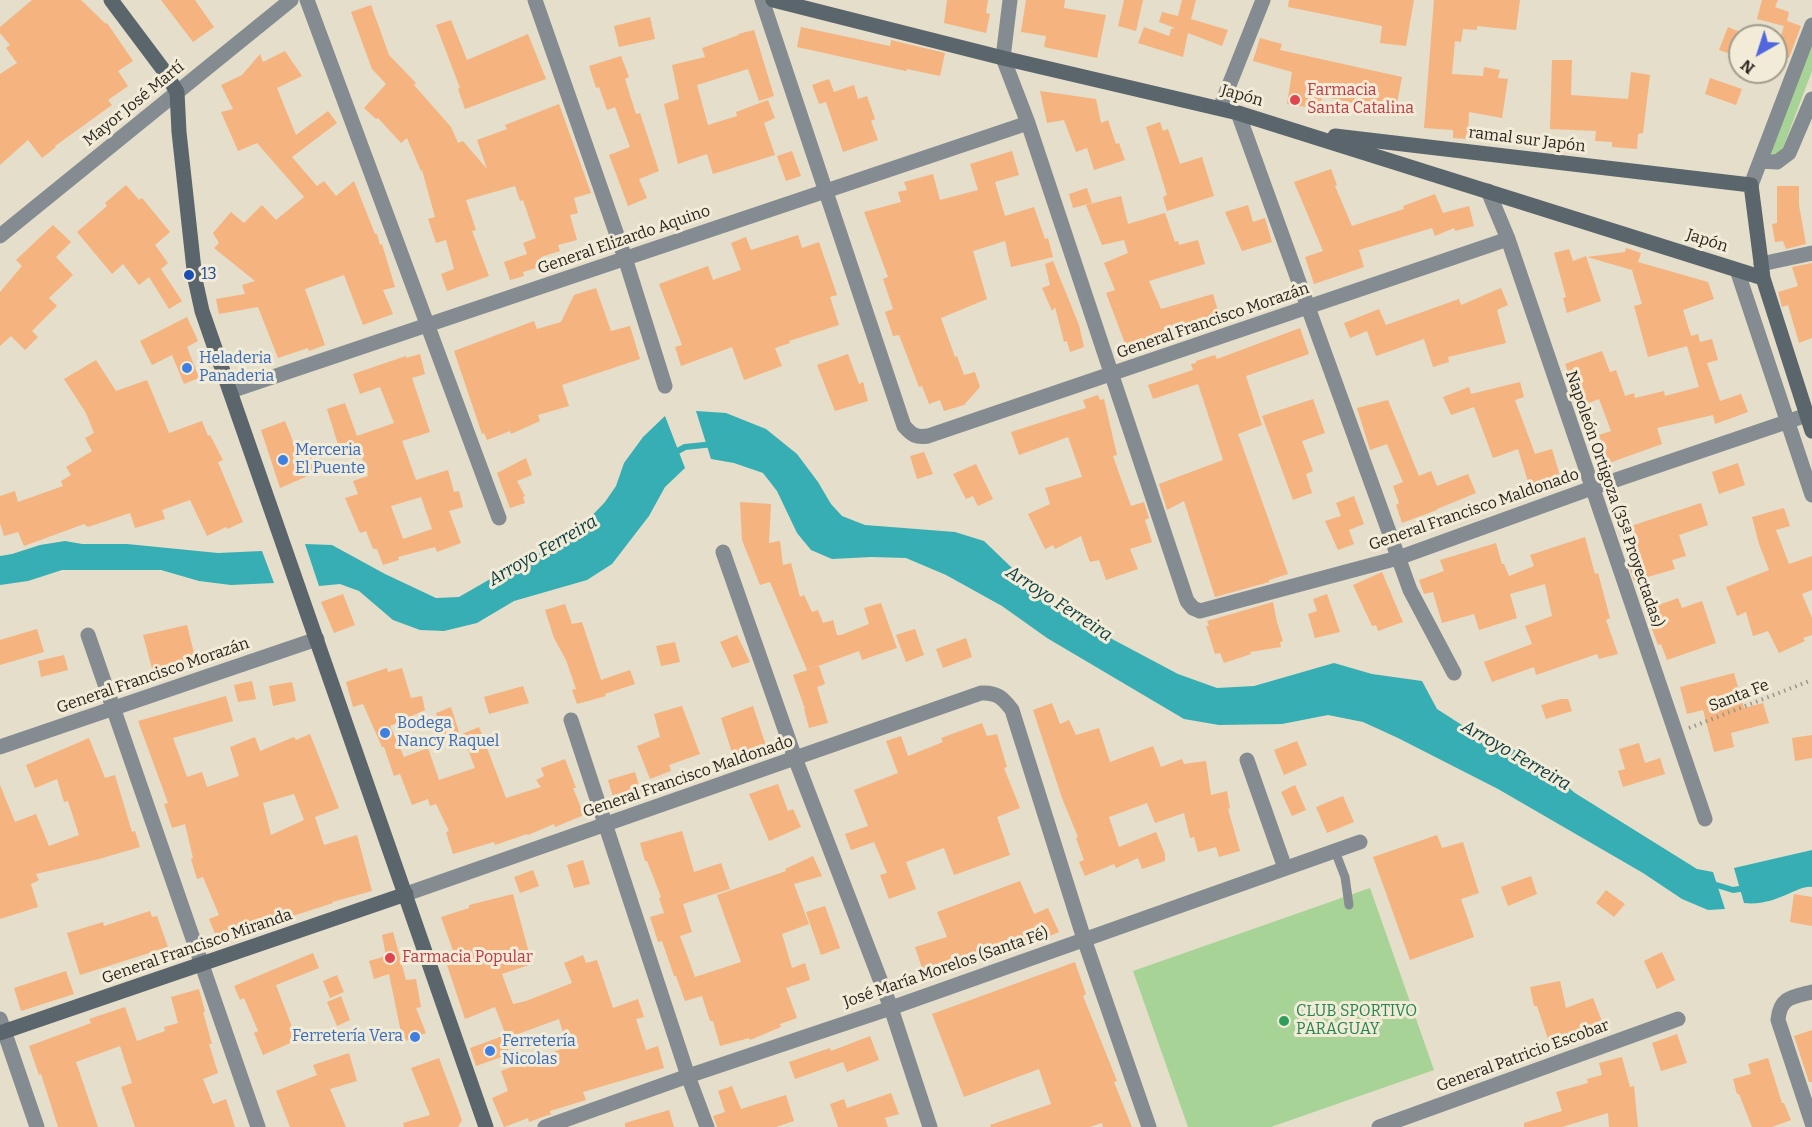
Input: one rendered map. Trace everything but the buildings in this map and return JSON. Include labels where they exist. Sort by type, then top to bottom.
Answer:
[{"type":"street","points":[[111,0],[165,72],[177,93],[195,279],[202,311],[486,1127]]},
{"type":"street","name":"Mayor José Martí","points":[[0,236],[291,0]]},
{"type":"street","points":[[307,0],[499,518]]},
{"type":"street","points":[[535,0],[625,258],[665,386]]},
{"type":"street","points":[[762,0],[827,191]]},
{"type":"street","name":"Japón","points":[[773,0],[1003,58],[1238,113],[1737,270],[1762,271],[1812,253]]},
{"type":"street","points":[[1010,0],[1003,58],[1028,123],[1112,374]]},
{"type":"street","points":[[1220,108],[1263,0]]},
{"type":"street","points":[[1812,25],[1751,185],[1762,271],[1812,430]]},
{"type":"street","points":[[1761,161],[1777,162],[1789,153],[1812,99]]},
{"type":"street","points":[[1238,113],[1410,590],[1454,673]]},
{"type":"street","name":"General Elizardo Aquino","points":[[231,391],[1028,123]]},
{"type":"street","name":"ramal sur Japón","points":[[1299,132],[1751,185]]},
{"type":"street","name":"General Francisco Morazán","points":[[827,191],[904,426],[911,434],[918,437],[928,436],[1508,240]]},
{"type":"street","name":"Napoleón Ortigoza (35ª Proyectadas)","points":[[1488,191],[1508,240],[1705,819]]},
{"type":"street","points":[[1737,270],[1812,495]]},
{"type":"street","name":"General Francisco Maldonado","points":[[1112,374],[1187,601],[1193,608],[1200,611],[1398,558],[1592,488],[1807,415]]},
{"type":"street","points":[[723,552],[795,758],[891,1008],[930,1127]]},
{"type":"street","points":[[88,635],[258,1127]]},
{"type":"street","name":"General Francisco Morazán","points":[[0,747],[317,639]]},
{"type":"street","name":"General Francisco Maldonado","points":[[405,894],[981,693],[990,693],[1001,697],[1011,710],[1084,939]]},
{"type":"street","points":[[571,720],[688,1076],[707,1127]]},
{"type":"street","points":[[1247,760],[1285,868]]},
{"type":"street","name":"José María Morelos (Santa Fé)","points":[[545,1127],[891,1008],[1360,842]]},
{"type":"street","name":"General Francisco Miranda","points":[[1,1028],[202,964],[405,894]]},
{"type":"street","points":[[1084,939],[1149,1127]]},
{"type":"street","points":[[1812,992],[1788,998],[1779,1008],[1778,1020],[1812,1123]]},
{"type":"street","name":"General Patricio Escobar","points":[[1379,1127],[1678,1019]]},
{"type":"street","points":[[1,1028],[37,1127]]},
{"type":"lane","points":[[1335,850],[1345,878],[1349,905]]},
{"type":"path","name":"Santa Fe","points":[[1675,734],[1812,680]]},
{"type":"green space","points":[[1812,43],[1812,71],[1781,153],[1772,155],[1771,152]]},
{"type":"green space","name":"CLUB SPORTIVO PARAGUAY","points":[[1370,888],[1434,1070],[1271,1127],[1188,1127],[1133,971]]},
{"type":"water","points":[[696,411],[726,413],[766,429],[797,454],[831,504],[842,516],[865,525],[955,532],[984,541],[1035,590],[1097,631],[1178,674],[1217,688],[1254,686],[1334,663],[1372,674],[1422,681],[1437,709],[1465,727],[1538,762],[1575,793],[1697,869],[1713,872],[1725,909],[1708,910],[1682,899],[1643,873],[1498,789],[1363,722],[1328,715],[1282,724],[1219,725],[1184,719],[1047,638],[1002,606],[946,575],[906,558],[832,559],[811,550],[797,533],[777,491],[763,473],[734,463],[711,459]]},
{"type":"water","points":[[665,416],[685,468],[665,487],[649,516],[612,564],[587,580],[514,601],[477,623],[444,631],[420,630],[393,620],[359,591],[340,584],[319,586],[305,544],[332,545],[436,598],[459,597],[511,567],[560,543],[584,524],[605,502],[616,486],[624,463],[643,437]]},
{"type":"water","points":[[65,541],[82,544],[127,544],[218,553],[262,551],[274,583],[231,585],[199,581],[161,570],[62,570],[28,581],[0,585],[0,556]]},
{"type":"water","points":[[1812,850],[1812,887],[1803,888],[1767,902],[1744,903],[1734,868]]},
{"type":"waterway","name":"Arroyo Ferreira","points":[[672,454],[685,447],[714,444]]},
{"type":"waterway","name":"Arroyo Ferreira","points":[[1710,883],[1733,890],[1746,888]]},
{"type":"place","name":"Farmacia Santa Catalina","points":[[1295,100]]},
{"type":"place","name":"13","points":[[189,275]]},
{"type":"place","name":"Heladeria Panaderia","points":[[187,368]]},
{"type":"place","name":"Merceria El Puente","points":[[283,460]]},
{"type":"place","name":"Bodega Nancy Raquel","points":[[385,733]]},
{"type":"place","name":"Farmacia Popular","points":[[390,958]]},
{"type":"place","name":"CLUB SPORTIVO PARAGUAY","points":[[1284,1021]]},
{"type":"place","name":"Ferretería Vera","points":[[415,1037]]},
{"type":"place","name":"Ferretería Nicolas","points":[[490,1051]]}]
